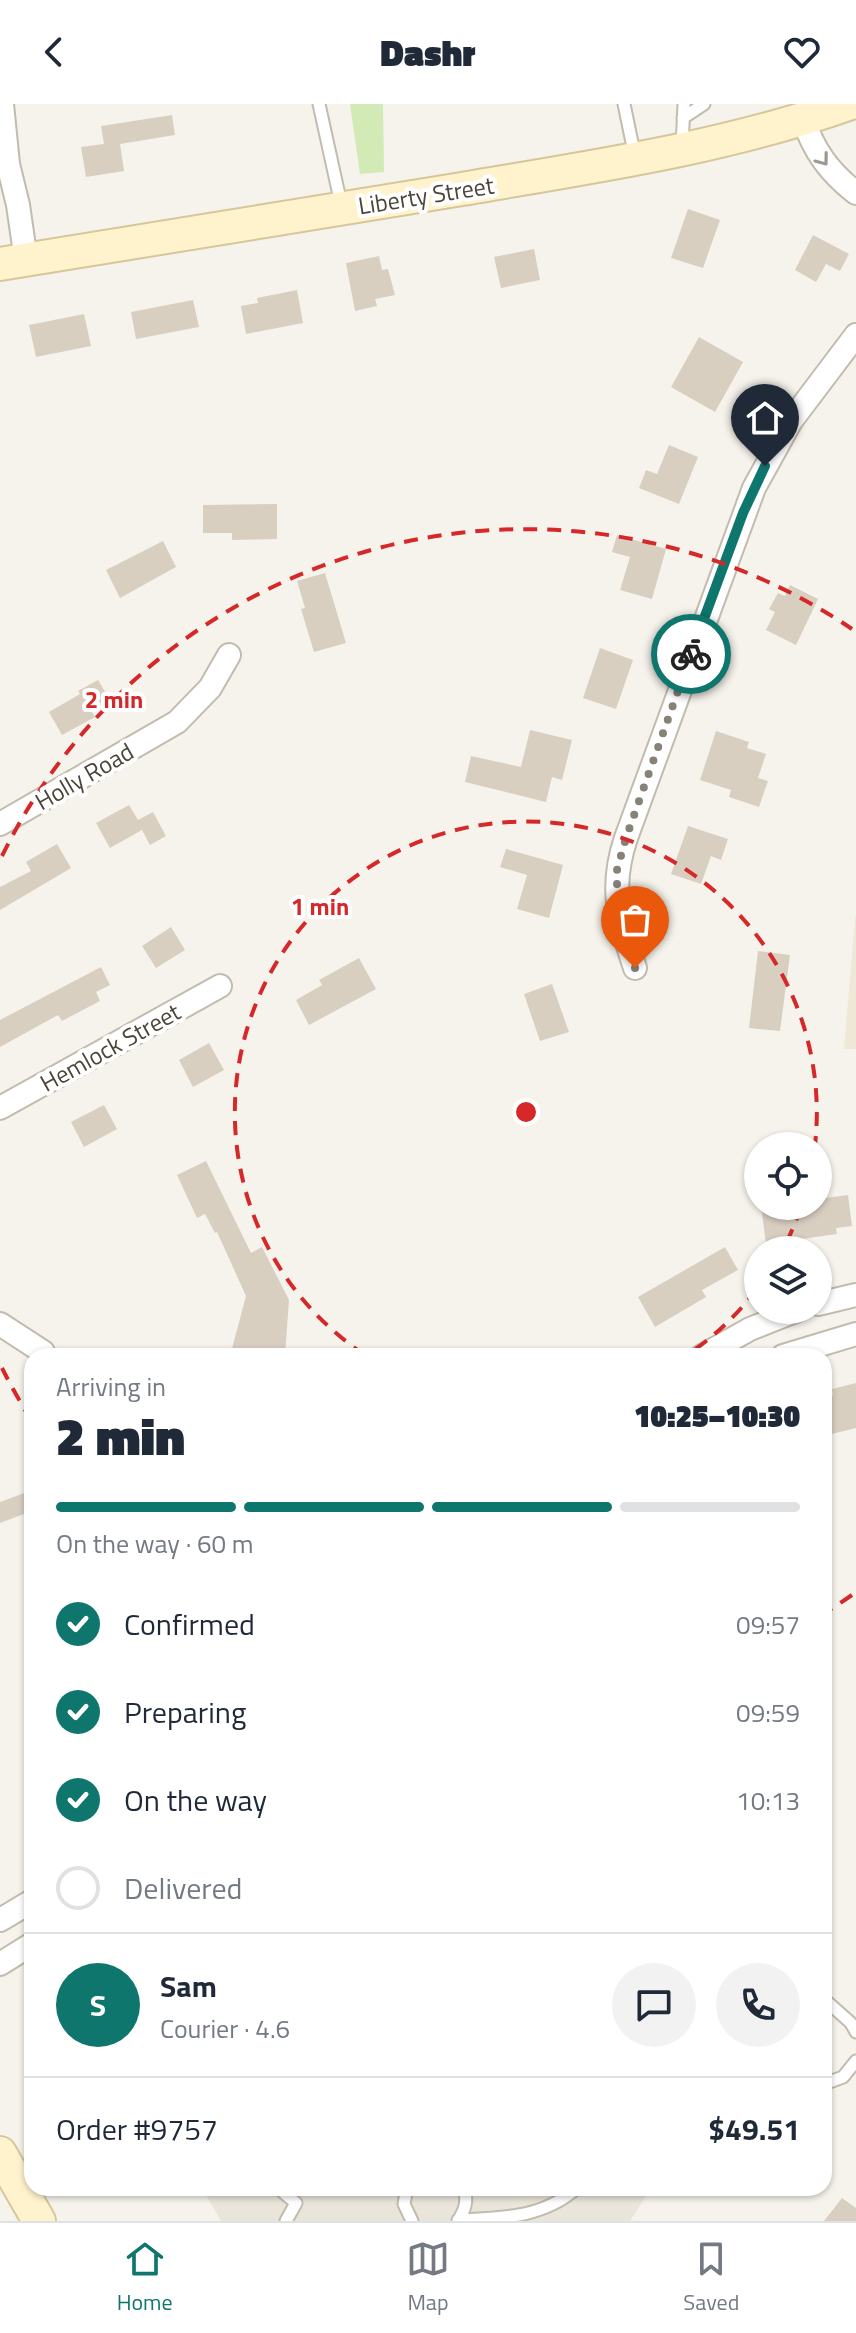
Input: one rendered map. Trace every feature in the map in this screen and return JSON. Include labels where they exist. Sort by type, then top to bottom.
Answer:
[{"type":"main road","name":"Liberty Street","points":[[13,262],[635,158],[683,133],[803,119],[848,104]]},
{"type":"main road","points":[[12,2167],[24,2191]]},
{"type":"main road","points":[[26,2196],[39,2221]]},
{"type":"street","points":[[2,104],[8,164],[18,205],[13,262]]},
{"type":"street","points":[[803,119],[823,162],[856,193]]},
{"type":"street","points":[[0,198],[8,164]]},
{"type":"street","points":[[635,968],[617,905],[617,870],[626,838],[754,488],[791,421],[856,335]]},
{"type":"street","name":"Holly Road","points":[[0,824],[177,722],[210,688],[229,655]]},
{"type":"street","name":"Hemlock Street","points":[[0,1108],[220,986]]},
{"type":"street","points":[[832,1301],[856,1295]]},
{"type":"street","points":[[0,1324],[37,1348]]},
{"type":"street","points":[[716,1348],[763,1324]]},
{"type":"street","points":[[806,1348],[856,1334]]},
{"type":"street","points":[[0,1920],[24,1906]]},
{"type":"street","points":[[0,1964],[24,1949]]},
{"type":"lane","points":[[319,104],[342,209]]},
{"type":"lane","points":[[624,104],[635,158]]},
{"type":"lane","points":[[683,133],[684,104]]},
{"type":"lane","points":[[683,133],[704,104]]},
{"type":"lane","points":[[832,2006],[851,2023],[856,2032]]},
{"type":"lane","points":[[832,2081],[843,2077],[856,2061]]},
{"type":"lane","points":[[286,2221],[296,2203],[288,2196]]},
{"type":"lane","points":[[406,2196],[404,2204],[412,2221]]},
{"type":"lane","points":[[465,2196],[458,2221],[512,2219],[551,2206],[565,2196]]},
{"type":"shaded area","points":[[856,914],[856,1049],[844,1049],[855,919]]},
{"type":"shaded area","points":[[207,2196],[646,2196],[630,2221],[221,2221]]},
{"type":"green space","points":[[350,104],[383,104],[384,172],[360,174]]},
{"type":"building","points":[[172,115],[175,135],[120,144],[124,171],[86,177],[81,147],[104,144],[101,126]]},
{"type":"building","points":[[688,209],[720,220],[703,268],[671,258]]},
{"type":"building","points":[[813,235],[849,254],[840,271],[826,264],[816,282],[795,270]]},
{"type":"building","points":[[534,249],[540,280],[501,288],[494,257]]},
{"type":"building","points":[[379,256],[382,270],[388,269],[395,295],[375,299],[377,306],[355,311],[346,263]]},
{"type":"building","points":[[297,290],[303,323],[246,334],[241,306],[258,303],[257,298]]},
{"type":"building","points":[[193,300],[199,327],[136,339],[131,312]]},
{"type":"building","points":[[84,314],[91,346],[36,357],[29,325]]},
{"type":"building","points":[[699,337],[743,362],[715,412],[671,387]]},
{"type":"building","points":[[669,445],[698,457],[679,504],[639,488],[646,470],[657,474]]},
{"type":"building","points":[[277,504],[277,539],[232,540],[232,533],[203,533],[203,505]]},
{"type":"building","points":[[617,535],[666,549],[652,599],[620,590],[630,557],[612,552]]},
{"type":"building","points":[[163,541],[176,567],[120,598],[106,570]]},
{"type":"building","points":[[325,573],[346,643],[314,652],[301,609],[305,608],[297,581]]},
{"type":"building","points":[[790,585],[818,599],[796,645],[766,630],[775,612],[769,609],[778,593],[785,596]]},
{"type":"building","points":[[600,648],[633,660],[616,709],[583,698]]},
{"type":"building","points":[[98,680],[110,700],[91,710],[95,717],[62,735],[49,712]]},
{"type":"building","points":[[530,730],[572,740],[562,780],[552,777],[546,802],[465,782],[471,756],[521,767]]},
{"type":"building","points":[[716,731],[749,742],[747,748],[766,754],[758,778],[768,781],[759,807],[729,797],[731,790],[700,780]]},
{"type":"building","points":[[129,805],[138,820],[153,812],[166,836],[150,845],[142,830],[110,848],[96,823]]},
{"type":"building","points":[[688,826],[728,839],[721,860],[711,856],[701,884],[671,874]]},
{"type":"building","points":[[57,844],[71,868],[0,910],[0,887],[31,871],[26,862]]},
{"type":"building","points":[[506,849],[563,865],[549,918],[517,909],[527,875],[500,867]]},
{"type":"building","points":[[171,927],[185,950],[156,968],[142,946]]},
{"type":"building","points":[[758,951],[790,955],[780,1031],[749,1028]]},
{"type":"building","points":[[359,958],[376,989],[309,1025],[296,1000],[322,985],[319,980]]},
{"type":"building","points":[[101,967],[110,985],[96,992],[100,1001],[62,1021],[58,1015],[0,1047],[0,1020]]},
{"type":"building","points":[[552,984],[569,1032],[540,1041],[524,994]]},
{"type":"building","points":[[209,1043],[224,1070],[193,1087],[179,1060]]},
{"type":"building","points":[[104,1105],[117,1129],[84,1147],[71,1122]]},
{"type":"building","points":[[206,1161],[251,1253],[262,1247],[289,1300],[286,1348],[232,1348],[246,1296],[217,1232],[205,1214],[197,1218],[177,1175]]},
{"type":"building","points":[[848,1195],[852,1226],[836,1228],[837,1234],[823,1236],[765,1236],[763,1220],[832,1220],[832,1197]]},
{"type":"building","points":[[725,1247],[738,1270],[702,1290],[706,1297],[655,1327],[638,1297]]},
{"type":"building","points":[[856,1383],[856,1428],[832,1434],[832,1389]]},
{"type":"building","points":[[24,1493],[24,1514],[0,1523],[0,1502]]},
{"type":"building","points":[[842,2198],[856,2208],[856,2221],[824,2221]]},
{"type":"way so far","points":[[635,968],[617,905],[617,870],[691,654]]},
{"type":"route","points":[[691,654],[743,513],[765,466]]}]
